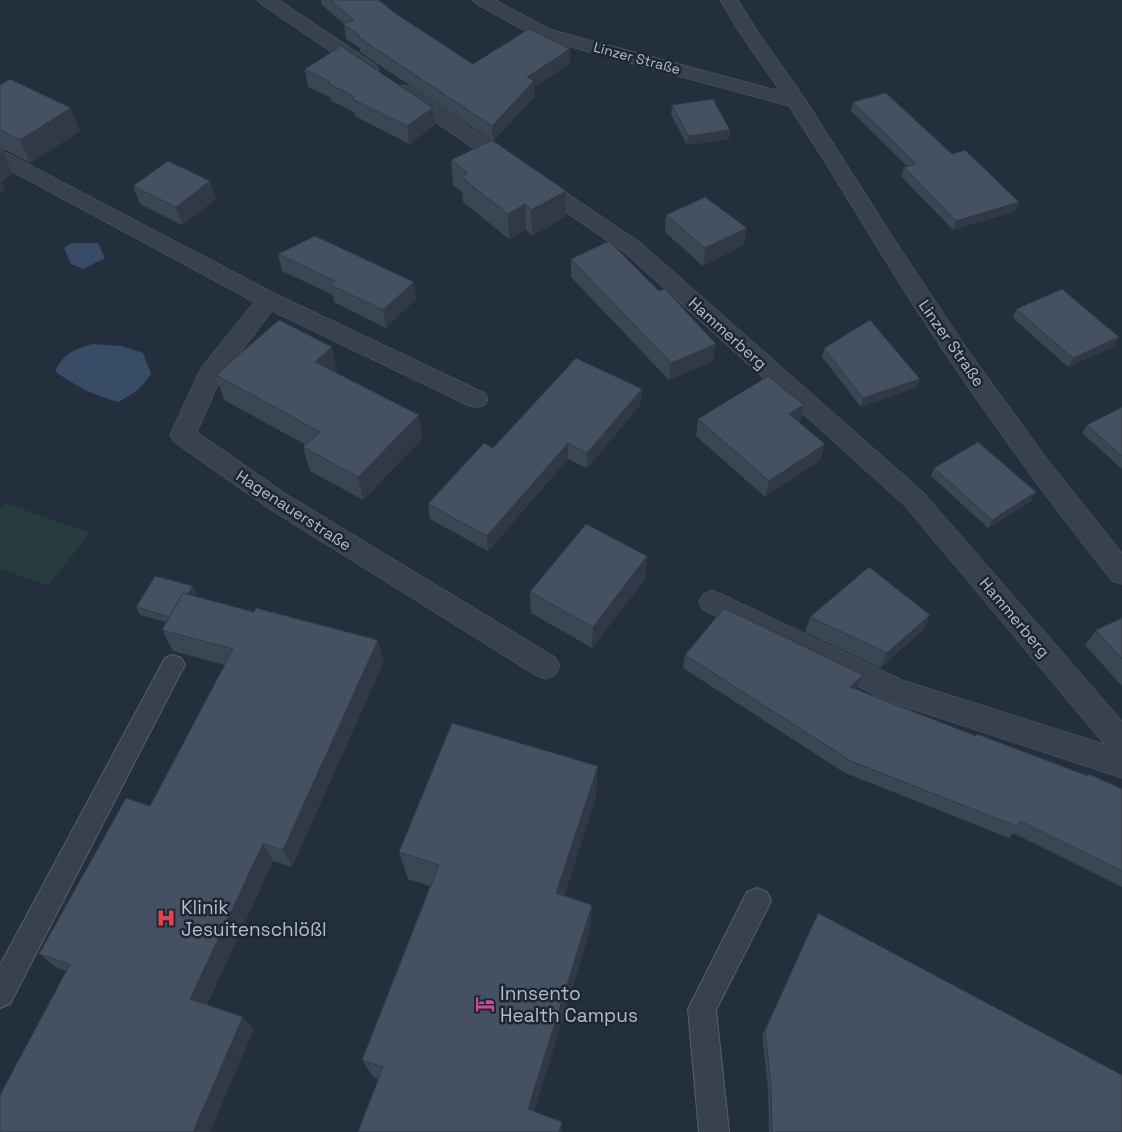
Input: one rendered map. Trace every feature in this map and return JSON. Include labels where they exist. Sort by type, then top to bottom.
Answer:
[{"type":"street","name":"Hammerberg","points":[[267,0],[633,248],[914,500],[1122,743]]},
{"type":"street","name":"Linzer Straße","points":[[482,0],[545,34],[797,102]]},
{"type":"street","name":"Linzer Straße","points":[[729,0],[797,102],[894,260],[1072,514],[1122,573]]},
{"type":"street","points":[[0,156],[268,300],[476,399]]},
{"type":"street","name":"Hagenauerstraße","points":[[268,300],[210,374],[183,435],[277,501],[544,666]]},
{"type":"street","points":[[713,602],[895,691],[1122,764]]},
{"type":"lane","points":[[0,994],[173,666]]},
{"type":"lane","points":[[714,1132],[702,1009],[757,901]]},
{"type":"green space","points":[[5,503],[90,533],[48,586],[0,568],[0,508]]},
{"type":"water","points":[[72,243],[98,243],[105,258],[83,269],[71,264],[64,248]]},
{"type":"water","points":[[92,344],[121,346],[143,353],[151,374],[139,389],[119,402],[85,390],[55,371],[62,360],[70,353]]},
{"type":"building","points":[[330,0],[379,0],[396,14],[473,64],[529,29],[570,49],[527,77],[534,81],[492,126],[358,37],[360,36],[343,24],[354,20]]},
{"type":"building","points":[[341,46],[433,108],[407,126],[352,99],[355,97],[305,69]]},
{"type":"building","points":[[10,79],[71,108],[20,140],[0,130],[0,85]]},
{"type":"building","points":[[886,93],[952,154],[965,150],[1019,202],[956,221],[904,167],[916,164],[853,102]]},
{"type":"building","points":[[713,99],[730,130],[688,136],[672,105]]},
{"type":"building","points":[[492,140],[566,191],[531,210],[525,204],[508,214],[461,177],[468,173],[451,160]]},
{"type":"building","points":[[168,161],[210,181],[176,207],[133,186]]},
{"type":"building","points":[[705,197],[747,228],[705,248],[666,215]]},
{"type":"building","points":[[315,236],[414,282],[383,310],[331,285],[335,281],[278,254]]},
{"type":"building","points":[[609,241],[659,291],[665,289],[716,344],[671,363],[571,259]]},
{"type":"building","points":[[1062,289],[1119,337],[1073,358],[1016,309]]},
{"type":"building","points":[[279,320],[332,347],[315,362],[419,415],[358,477],[303,447],[320,432],[216,375]]},
{"type":"building","points":[[870,320],[920,379],[863,398],[824,348]]},
{"type":"building","points":[[576,358],[642,389],[587,453],[568,443],[487,536],[428,504],[484,443],[493,448]]},
{"type":"building","points":[[768,376],[804,405],[789,414],[825,444],[769,481],[698,419]]},
{"type":"building","points":[[1122,407],[1122,456],[1087,425]]},
{"type":"building","points":[[978,442],[1036,492],[992,520],[934,468]]},
{"type":"building","points":[[586,524],[647,556],[593,627],[530,592]]},
{"type":"building","points":[[869,567],[930,615],[887,653],[810,617]]},
{"type":"building","points":[[155,576],[193,586],[188,594],[183,593],[170,617],[136,607]]},
{"type":"building","name":"Klinik Jesuitenschlößl","points":[[183,593],[254,612],[256,608],[378,640],[283,850],[263,844],[190,999],[243,1017],[193,1132],[0,1132],[0,1095],[70,964],[39,954],[126,798],[150,806],[233,649],[162,630]]},
{"type":"building","points":[[724,608],[863,675],[850,687],[976,736],[977,734],[1088,776],[1089,774],[1122,789],[1122,871],[1020,821],[1018,827],[851,761],[685,655]]},
{"type":"building","points":[[1122,618],[1122,659],[1096,630]]},
{"type":"building","name":"Innsento Health Campus","points":[[452,723],[598,766],[556,893],[592,905],[528,1109],[562,1122],[559,1132],[358,1132],[383,1067],[362,1060],[439,865],[399,852]]},
{"type":"building","points":[[818,913],[1122,1075],[1122,1132],[772,1132],[771,1085],[765,1031]]},
{"type":"place","name":"Klinik Jesuitenschlößl","points":[[166,918]]},
{"type":"place","name":"Innsento Health Campus","points":[[485,1004]]}]
